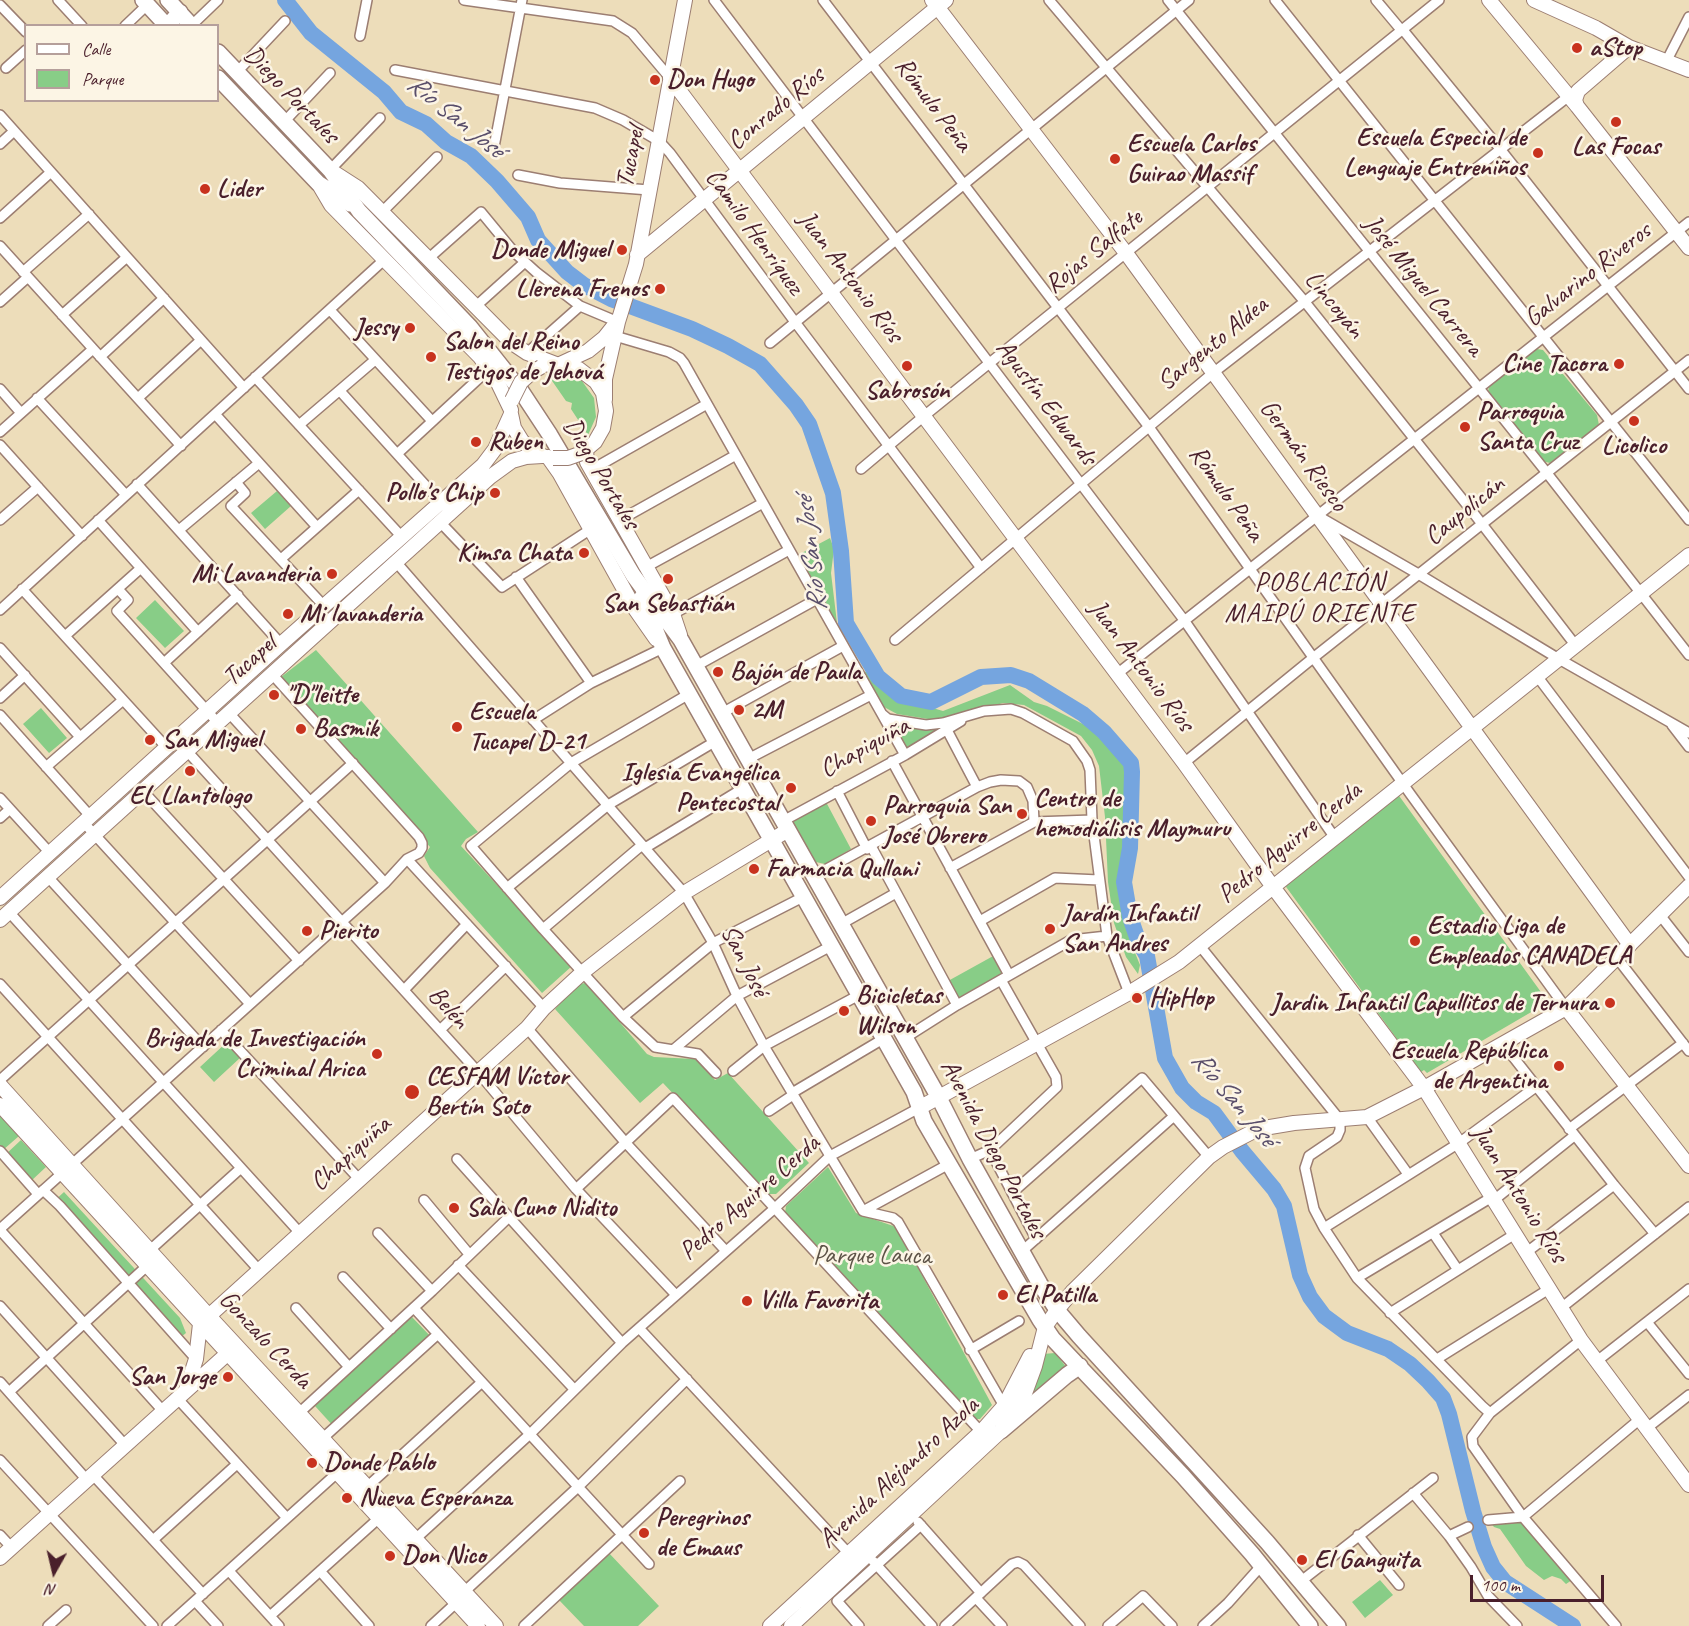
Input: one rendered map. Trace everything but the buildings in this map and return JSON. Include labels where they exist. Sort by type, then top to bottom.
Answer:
[{"type":"main road","points":[[168,0],[191,24]]},
{"type":"main road","name":"Tucapel","points":[[605,400],[605,379],[619,317],[637,255],[685,0]]},
{"type":"main road","points":[[1489,0],[1573,101],[1689,248]]},
{"type":"main road","points":[[1534,0],[1596,28],[1629,47],[1687,71]]},
{"type":"main road","points":[[145,2],[165,24]]},
{"type":"main road","name":"Conrado Ríos","points":[[637,255],[871,62],[938,2]]},
{"type":"main road","name":"Germán Riesco","points":[[938,2],[1126,253],[1630,945]]},
{"type":"main road","points":[[169,24],[180,12]]},
{"type":"main road","name":"Sargento Aldea","points":[[1573,101],[1580,88],[1629,47]]},
{"type":"main road","name":"Diego Portales","points":[[219,53],[330,170],[359,211],[470,327],[511,377],[639,571],[681,640]]},
{"type":"main road","name":"Juan Antonio Ríos","points":[[670,78],[1184,763],[1273,887],[1424,1088],[1581,1340],[1689,1485]]},
{"type":"main road","name":"Diego Portales","points":[[219,79],[318,183],[359,211]]},
{"type":"main road","name":"Diego Portales","points":[[330,170],[349,181],[382,212],[512,344],[527,353],[558,364]]},
{"type":"main road","name":"Diego Portales","points":[[318,183],[331,205],[480,357],[511,408]]},
{"type":"main road","name":"Tucapel","points":[[558,364],[588,351],[604,338],[619,317]]},
{"type":"main road","points":[[558,364],[573,366],[585,372],[596,381],[605,400],[606,417],[598,438],[584,451],[568,458],[548,457],[529,448],[514,428],[511,408],[518,386],[524,378],[541,367],[558,364]]},
{"type":"main road","name":"Tucapel","points":[[0,898],[488,460],[499,441],[511,408]]},
{"type":"main road","name":"Diego Portales","points":[[584,451],[591,470],[620,520],[663,648]]},
{"type":"main road","name":"Tucapel","points":[[5,916],[505,465],[526,457],[548,457]]},
{"type":"main road","name":"Diego Portales","points":[[548,457],[560,474],[635,609],[663,648]]},
{"type":"main road","name":"Pedro Aguirre Cerda","points":[[919,1108],[1174,966],[1689,555]]},
{"type":"main road","name":"Diego Portales","points":[[639,571],[673,614],[681,640]]},
{"type":"main road","name":"Avenida Diego Portales","points":[[681,640],[938,1096],[1022,1252],[1057,1310],[1267,1542],[1338,1626]]},
{"type":"main road","name":"Avenida Diego Portales","points":[[663,648],[914,1092],[924,1120],[1043,1333],[1053,1339],[1080,1366],[1183,1476],[1310,1626]]},
{"type":"main road","name":"Chapiquiña","points":[[205,1320],[527,1028],[544,1008],[583,972],[684,893],[771,840],[786,826]]},
{"type":"main road","name":"Avenida Alejandro Azola","points":[[991,1435],[1004,1406],[1057,1310],[1072,1292],[1209,1157],[1222,1147],[1258,1129],[1367,1117],[1503,1044],[1566,1008],[1689,885]]},
{"type":"main road","name":"Rómulo Peña","points":[[1566,1008],[1688,1162]]},
{"type":"main road","name":"Gonzalo Cerda","points":[[0,1083],[147,1266],[299,1413],[367,1487],[410,1544],[460,1597],[496,1626]]},
{"type":"main road","name":"Gonzalo Cerda","points":[[0,1105],[150,1250],[205,1320],[227,1354],[378,1519],[410,1544]]},
{"type":"main road","points":[[182,1394],[196,1359],[205,1320]]},
{"type":"main road","name":"Avenida Alejandro Azola","points":[[790,1626],[912,1514],[1018,1408],[1035,1366],[1043,1333]]},
{"type":"main road","points":[[0,1558],[227,1354]]},
{"type":"main road","points":[[991,1435],[1066,1374],[1080,1366]]},
{"type":"main road","points":[[1256,1560],[1267,1542]]},
{"type":"main road","name":"Avenida Alejandro Azola","points":[[770,1626],[863,1559]]},
{"type":"main road","name":"Gonzalo Cerda","points":[[460,1597],[478,1626]]},
{"type":"street","points":[[58,0],[80,24]]},
{"type":"street","points":[[193,24],[218,0]]},
{"type":"street","points":[[360,36],[367,0]]},
{"type":"street","name":"Juan Antonio Ríos","points":[[465,0],[522,4],[614,21],[632,33],[670,78]]},
{"type":"street","name":"Agustín Edwards","points":[[714,0],[1184,620],[1335,838]]},
{"type":"street","name":"Rómulo Peña","points":[[823,0],[1149,427],[1403,784],[1566,1008]]},
{"type":"street","name":"Lincoyán","points":[[1049,0],[1305,302],[1576,646]]},
{"type":"street","name":"José Miguel Carrera","points":[[1168,0],[1547,473],[1689,656]]},
{"type":"street","points":[[770,343],[1189,0]]},
{"type":"street","points":[[1275,0],[1689,520]]},
{"type":"street","points":[[1376,0],[1500,150],[1689,389]]},
{"type":"street","name":"Rojas Salfate","points":[[861,469],[1439,0]]},
{"type":"street","points":[[127,24],[145,2]]},
{"type":"street","points":[[495,147],[522,4]]},
{"type":"street","points":[[0,5],[24,31]]},
{"type":"street","points":[[1666,62],[1689,17]]},
{"type":"street","points":[[237,72],[285,21]]},
{"type":"street","points":[[6,68],[24,52]]},
{"type":"street","name":"Camilo Henríquez","points":[[396,70],[605,111],[658,141],[670,153],[981,568]]},
{"type":"street","points":[[284,122],[330,74]]},
{"type":"street","name":"Sargento Aldea","points":[[895,640],[1214,373],[1500,150],[1573,101]]},
{"type":"street","points":[[0,115],[244,388]]},
{"type":"street","points":[[330,170],[380,118]]},
{"type":"street","points":[[0,144],[14,131]]},
{"type":"street","points":[[382,212],[436,157]]},
{"type":"street","points":[[0,218],[51,172]]},
{"type":"street","points":[[518,175],[560,183],[650,190]]},
{"type":"street","points":[[428,258],[482,212],[514,252],[580,306],[619,317]]},
{"type":"street","points":[[0,302],[89,214]]},
{"type":"street","name":"Galvarino Riveros","points":[[1117,674],[1689,222]]},
{"type":"street","points":[[0,246],[181,446]]},
{"type":"street","points":[[62,315],[127,257]]},
{"type":"street","points":[[0,609],[385,260]]},
{"type":"street","points":[[475,307],[525,262]]},
{"type":"street","points":[[100,357],[164,298]]},
{"type":"street","points":[[527,353],[580,306]]},
{"type":"street","points":[[330,310],[432,421]]},
{"type":"street","points":[[615,336],[680,358],[905,755]]},
{"type":"street","points":[[138,398],[201,340]]},
{"type":"street","points":[[0,432],[93,349]]},
{"type":"street","points":[[299,425],[375,360]]},
{"type":"street","name":"Caupolicán","points":[[1184,763],[1689,360]]},
{"type":"street","points":[[397,454],[489,369]]},
{"type":"street","points":[[255,378],[401,536]]},
{"type":"street","points":[[0,389],[21,413]]},
{"type":"street","points":[[339,390],[440,501],[445,517],[502,587],[591,529]]},
{"type":"street","points":[[38,398],[126,495]]},
{"type":"street","points":[[591,470],[707,404]]},
{"type":"street","points":[[215,414],[317,527]]},
{"type":"street","points":[[0,445],[82,536]]},
{"type":"street","points":[[620,520],[736,455]]},
{"type":"street","points":[[179,530],[259,463]]},
{"type":"street","points":[[236,482],[245,493],[231,506],[324,606]]},
{"type":"street","points":[[137,484],[282,644]]},
{"type":"street","points":[[0,520],[38,487]]},
{"type":"street","points":[[281,559],[359,490]]},
{"type":"street","points":[[639,571],[763,503]]},
{"type":"street","points":[[1317,516],[1689,733]]},
{"type":"street","points":[[98,520],[198,632]]},
{"type":"street","points":[[673,614],[789,550]]},
{"type":"street","name":"San José","points":[[396,562],[684,893],[713,943],[737,996],[764,1046],[863,1211]]},
{"type":"street","points":[[65,636],[141,568]]},
{"type":"street","points":[[516,577],[591,683]]},
{"type":"street","points":[[22,589],[167,748]]},
{"type":"street","points":[[118,589],[128,600],[117,610],[218,723]]},
{"type":"street","points":[[164,663],[238,595]]},
{"type":"street","points":[[696,666],[817,599]]},
{"type":"street","points":[[722,713],[843,645]]},
{"type":"street","points":[[0,648],[80,737]]},
{"type":"street","points":[[534,720],[591,683],[663,648]]},
{"type":"street","points":[[163,1411],[0,1229],[385,883],[407,859],[419,853],[422,847],[419,837],[272,674]]},
{"type":"street","points":[[0,698],[25,675]]},
{"type":"street","points":[[1537,676],[1689,877]]},
{"type":"street","points":[[689,694],[572,763],[471,846],[623,1017],[656,1048],[698,1054],[716,1073]]},
{"type":"street","points":[[748,759],[871,695]]},
{"type":"street","points":[[46,767],[123,700]]},
{"type":"street","points":[[881,712],[888,719],[926,725],[943,723],[984,711],[1011,709],[1023,713],[1073,741],[1087,761],[1090,770],[1092,820],[1107,936],[1135,989]]},
{"type":"street","points":[[229,713],[385,883]]},
{"type":"street","points":[[0,715],[46,767],[87,820],[95,835],[250,1004]]},
{"type":"street","name":"Chapiquiña","points":[[786,826],[837,791],[905,755],[969,716]]},
{"type":"street","points":[[1669,721],[1689,747]]},
{"type":"street","points":[[947,730],[977,787]]},
{"type":"street","points":[[507,888],[608,805],[716,741]]},
{"type":"street","name":"Belén","points":[[187,752],[478,1072],[576,1189],[676,1295]]},
{"type":"street","points":[[892,761],[980,921],[1057,1082],[1057,1087],[990,1150],[970,1159]]},
{"type":"street","points":[[0,1083],[48,1037],[353,763]]},
{"type":"street","points":[[814,876],[977,787],[1001,780],[1019,781],[1030,793],[1034,822]]},
{"type":"street","points":[[543,929],[644,846],[742,789]]},
{"type":"street","points":[[143,791],[298,961]]},
{"type":"street","points":[[837,791],[957,1005]]},
{"type":"street","points":[[0,798],[50,853]]},
{"type":"street","points":[[0,818],[10,809]]},
{"type":"street","points":[[951,867],[1034,822],[1092,820]]},
{"type":"street","points":[[407,859],[544,1008]]},
{"type":"street","points":[[48,877],[203,1047]]},
{"type":"street","points":[[980,921],[1055,878],[1099,880]]},
{"type":"street","points":[[841,924],[896,893]]},
{"type":"street","points":[[623,1017],[713,943],[803,897]]},
{"type":"street","points":[[1660,915],[1689,952]]},
{"type":"street","points":[[5,916],[88,1001],[300,1233]]},
{"type":"street","points":[[404,990],[467,924]]},
{"type":"street","points":[[905,1038],[957,1005],[1071,940],[1107,936]]},
{"type":"street","points":[[674,1050],[737,996],[831,946]]},
{"type":"street","points":[[1200,946],[1340,1120],[1337,1137],[1315,1151],[1306,1162],[1305,1174],[1314,1209],[1324,1228],[1357,1278],[1490,1413]]},
{"type":"street","points":[[1357,1278],[1493,1198],[1626,1085],[1686,1047],[1617,958]]},
{"type":"street","points":[[440,1030],[506,966]]},
{"type":"street","points":[[0,984],[259,1270]]},
{"type":"street","points":[[733,1071],[764,1046],[859,994]]},
{"type":"street","points":[[527,1028],[626,1142],[725,1250]]},
{"type":"street","points":[[221,1030],[359,1179]]},
{"type":"street","points":[[770,1111],[792,1094],[884,1039]]},
{"type":"street","points":[[1503,1044],[1655,1234]]},
{"type":"street","points":[[1011,1193],[1142,1078],[1209,1157]]},
{"type":"street","points":[[1324,1228],[1459,1143],[1537,1086]]},
{"type":"street","points":[[576,1189],[673,1098],[991,1435]]},
{"type":"street","name":"Pedro Aguirre Cerda","points":[[410,1544],[530,1434],[639,1328],[775,1208],[830,1156],[919,1108]]},
{"type":"street","points":[[1022,1252],[1174,1116]]},
{"type":"street","points":[[1367,1117],[1408,1174]]},
{"type":"street","name":"Avenida Diego Portales","points":[[990,1150],[1036,1239]]},
{"type":"street","points":[[0,1151],[41,1192],[60,1206],[196,1359]]},
{"type":"street","points":[[457,1159],[622,1344]]},
{"type":"street","points":[[863,1211],[949,1164]]},
{"type":"street","points":[[150,1250],[241,1168]]},
{"type":"street","points":[[1527,1252],[1614,1185]]},
{"type":"street","points":[[424,1200],[469,1254]]},
{"type":"street","points":[[1561,1308],[1689,1207]]},
{"type":"street","points":[[863,1211],[893,1218],[898,1222],[1004,1406]]},
{"type":"street","points":[[299,1413],[509,1217]]},
{"type":"street","points":[[378,1233],[432,1291]]},
{"type":"street","points":[[1433,1233],[1458,1270]]},
{"type":"street","points":[[1390,1313],[1515,1234]]},
{"type":"street","points":[[458,1265],[574,1389]]},
{"type":"street","points":[[9,1392],[147,1266]]},
{"type":"street","points":[[344,1277],[391,1329]]},
{"type":"street","points":[[1437,1359],[1549,1289]]},
{"type":"street","points":[[1597,1361],[1689,1289]]},
{"type":"street","points":[[0,1306],[126,1445]]},
{"type":"street","points":[[296,1308],[349,1367]]},
{"type":"street","points":[[414,1308],[649,1564]]},
{"type":"street","points":[[970,1350],[1020,1321]]},
{"type":"street","points":[[1647,1322],[1689,1374]]},
{"type":"street","points":[[639,1328],[863,1559],[932,1626]]},
{"type":"street","points":[[323,1438],[438,1334]]},
{"type":"street","points":[[1581,1340],[1490,1413],[1472,1437],[1477,1454],[1523,1517],[1616,1626]]},
{"type":"street","points":[[432,1626],[687,1379]]},
{"type":"street","points":[[0,1382],[202,1594]]},
{"type":"street","points":[[367,1487],[482,1382]]},
{"type":"street","points":[[182,1394],[237,1464],[287,1518]]},
{"type":"street","points":[[1488,1520],[1523,1517],[1644,1424],[1689,1395]]},
{"type":"street","points":[[0,1460],[153,1626]]},
{"type":"street","points":[[153,1540],[237,1464]]},
{"type":"street","points":[[167,1626],[336,1474]]},
{"type":"street","points":[[1300,1582],[1432,1478]]},
{"type":"street","points":[[524,1626],[681,1481]]},
{"type":"street","points":[[1413,1493],[1449,1536],[1488,1596],[1517,1626]]},
{"type":"street","points":[[912,1514],[1002,1626]]},
{"type":"street","points":[[270,1616],[378,1519]]},
{"type":"street","points":[[1449,1536],[1468,1527]]},
{"type":"street","points":[[0,1535],[12,1548]]},
{"type":"street","points":[[1358,1536],[1398,1585]]},
{"type":"street","points":[[860,1626],[837,1601],[863,1559]]},
{"type":"street","points":[[1203,1626],[1228,1603],[1256,1560]]},
{"type":"street","points":[[945,1626],[1012,1564],[1018,1562],[1024,1565],[1077,1625]]},
{"type":"street","points":[[229,1570],[279,1626]]},
{"type":"street","points":[[320,1571],[369,1626]]},
{"type":"street","points":[[1108,1626],[1143,1596],[1172,1626]]},
{"type":"street","points":[[195,1601],[218,1626]]},
{"type":"street","points":[[48,1626],[66,1610]]},
{"type":"green space","points":[[1537,349],[1543,350],[1597,415],[1599,425],[1550,463],[1542,461],[1488,392],[1489,386]]},
{"type":"green space","points":[[562,373],[582,381],[594,398],[596,417],[588,435],[571,409],[572,403],[566,401],[548,375]]},
{"type":"green space","points":[[277,491],[291,506],[265,529],[251,513]]},
{"type":"green space","points":[[830,538],[834,549],[831,573],[837,623],[798,555]]},
{"type":"green space","points":[[155,600],[184,631],[165,648],[136,618]]},
{"type":"green space","points":[[316,650],[478,832],[466,839],[461,846],[572,966],[542,993],[430,868],[424,856],[430,847],[281,677]]},
{"type":"green space","points":[[868,670],[883,688],[905,700],[943,711],[1010,685],[1034,702],[1089,727],[1124,760],[1129,778],[1125,790],[1129,832],[1123,857],[1124,893],[1131,943],[1140,965],[1138,974],[1126,957],[1114,923],[1108,882],[1105,817],[1099,766],[1092,750],[1081,736],[1024,705],[1003,703],[957,717],[934,720],[897,714],[884,707],[864,673]]},
{"type":"green space","points":[[41,708],[67,738],[49,753],[23,724]]},
{"type":"green space","points":[[892,725],[915,729],[940,729],[905,749]]},
{"type":"green space","name":"Estadio Liga de Empleados CANADELA","points":[[1397,793],[1546,999],[1545,1004],[1427,1073],[1424,1070],[1421,1072],[1284,884]]},
{"type":"green space","points":[[826,802],[851,849],[825,864],[811,861],[792,831],[793,820]]},
{"type":"green space","points":[[995,955],[1002,975],[959,1001],[948,981]]},
{"type":"green space","name":"Parque Lauca","points":[[586,983],[647,1054],[654,1057],[695,1059],[715,1080],[728,1073],[809,1163],[776,1194],[768,1194],[663,1083],[640,1103],[555,1009],[578,984]]},
{"type":"green space","points":[[227,1042],[241,1057],[214,1082],[200,1067]]},
{"type":"green space","points":[[0,1115],[19,1136],[3,1150],[0,1147]]},
{"type":"green space","points":[[21,1140],[46,1167],[30,1182],[5,1155]]},
{"type":"green space","name":"Parque Lauca","points":[[828,1167],[856,1213],[896,1227],[992,1405],[980,1419],[973,1419],[785,1213],[786,1206]]},
{"type":"green space","points":[[64,1192],[180,1318],[186,1333],[176,1341],[51,1204]]},
{"type":"green space","points":[[411,1316],[432,1338],[335,1428],[315,1406]]},
{"type":"green space","points":[[1055,1353],[1067,1368],[1027,1401],[1043,1354]]},
{"type":"green space","points":[[1523,1517],[1575,1578],[1566,1584],[1561,1579],[1552,1576],[1544,1580],[1526,1566],[1500,1529],[1494,1527],[1488,1520]]},
{"type":"green space","points":[[608,1552],[659,1606],[638,1626],[584,1626],[558,1599]]},
{"type":"green space","points":[[1380,1580],[1393,1595],[1365,1618],[1352,1602]]},
{"type":"waterway","name":"Río San José","points":[[285,0],[311,33],[384,92],[401,112],[426,124],[446,142],[471,156],[497,181],[528,217],[538,240],[567,272],[584,285],[611,299],[692,329],[760,364],[796,405],[809,424],[833,493],[841,551],[846,623],[878,677],[901,696],[931,702],[981,677],[1011,675],[1029,681],[1083,714],[1104,732],[1131,763],[1130,848],[1124,882],[1130,917],[1138,940],[1147,956],[1165,1058],[1182,1088],[1196,1102],[1214,1113],[1274,1189],[1284,1206],[1300,1275],[1310,1297],[1324,1316],[1347,1333],[1388,1349],[1410,1364],[1443,1398],[1473,1511],[1493,1567],[1505,1582],[1573,1626]]},
{"type":"place","name":"aStop","points":[[1577,48]]},
{"type":"place","name":"Don Hugo","points":[[655,80]]},
{"type":"place","name":"Las Focas","points":[[1616,122]]},
{"type":"place","name":"Escuela Especial de Lenguaje Entreniños","points":[[1538,153]]},
{"type":"place","name":"Escuela Carlos Guirao Massif","points":[[1115,159]]},
{"type":"place","name":"Lider","points":[[205,189]]},
{"type":"place","name":"Donde Miguel","points":[[622,250]]},
{"type":"place","name":"Llerena Frenos","points":[[660,289]]},
{"type":"place","name":"Jessy","points":[[410,328]]},
{"type":"place","name":"Salon del Reino Testigos de Jehová","points":[[431,357]]},
{"type":"place","name":"Cine Tacora","points":[[1619,364]]},
{"type":"place","name":"Sabrosón","points":[[907,366]]},
{"type":"place","name":"Licolico","points":[[1634,421]]},
{"type":"place","name":"Parroquia Santa Cruz","points":[[1465,427]]},
{"type":"place","name":"Ruben","points":[[476,442]]},
{"type":"place","name":"Pollo's Chip","points":[[495,493]]},
{"type":"place","name":"Kimsa Chata","points":[[584,553]]},
{"type":"place","name":"Mi Lavanderia","points":[[332,574]]},
{"type":"place","name":"San Sebastián","points":[[668,579]]},
{"type":"place","name":"Mi lavanderia","points":[[288,614]]},
{"type":"place","name":"Bajón de Paula","points":[[718,672]]},
{"type":"place","name":"\"D\"leitte","points":[[274,695]]},
{"type":"place","name":"2M","points":[[739,710]]},
{"type":"place","name":"Escuela Tucapel D-21","points":[[457,727]]},
{"type":"place","name":"Basmik","points":[[301,729]]},
{"type":"place","name":"San Miguel","points":[[150,740]]},
{"type":"place","name":"EL Llantologo","points":[[190,771]]},
{"type":"place","name":"Iglesia Evangélica Pentecostal","points":[[791,788]]},
{"type":"place","name":"Centro de hemodiálisis Maymuru","points":[[1022,814]]},
{"type":"place","name":"Parroquia San José Obrero","points":[[871,821]]},
{"type":"place","name":"Farmacia Qullani","points":[[754,869]]},
{"type":"place","name":"Jardín Infantil San Andres","points":[[1050,929]]},
{"type":"place","name":"Pierito","points":[[307,931]]},
{"type":"place","name":"Estadio Liga de Empleados CANADELA","points":[[1415,941]]},
{"type":"place","name":"HipHop","points":[[1137,998]]},
{"type":"place","name":"Jardin Infantil Capullitos de Ternura","points":[[1610,1003]]},
{"type":"place","name":"Bicicletas Wilson","points":[[844,1011]]},
{"type":"place","name":"Brigada de Investigación Criminal Arica","points":[[377,1054]]},
{"type":"place","name":"Escuela República de Argentina","points":[[1559,1066]]},
{"type":"place","name":"CESFAM Víctor Bertín Soto","points":[[412,1092]]},
{"type":"place","name":"Sala Cuno Nidito","points":[[454,1208]]},
{"type":"place","name":"El Patilla","points":[[1003,1295]]},
{"type":"place","name":"Villa Favorita","points":[[747,1301]]},
{"type":"place","name":"San Jorge","points":[[228,1377]]},
{"type":"place","name":"Donde Pablo","points":[[312,1463]]},
{"type":"place","name":"Nueva Esperanza","points":[[347,1498]]},
{"type":"place","name":"Peregrinos de Emaus","points":[[644,1533]]},
{"type":"place","name":"Don Nico","points":[[390,1556]]},
{"type":"place","name":"El Ganguita","points":[[1302,1560]]},
{"type":"district","name":"POBLACIÓN MAIPÚ ORIENTE","points":[[1320,598]]}]
